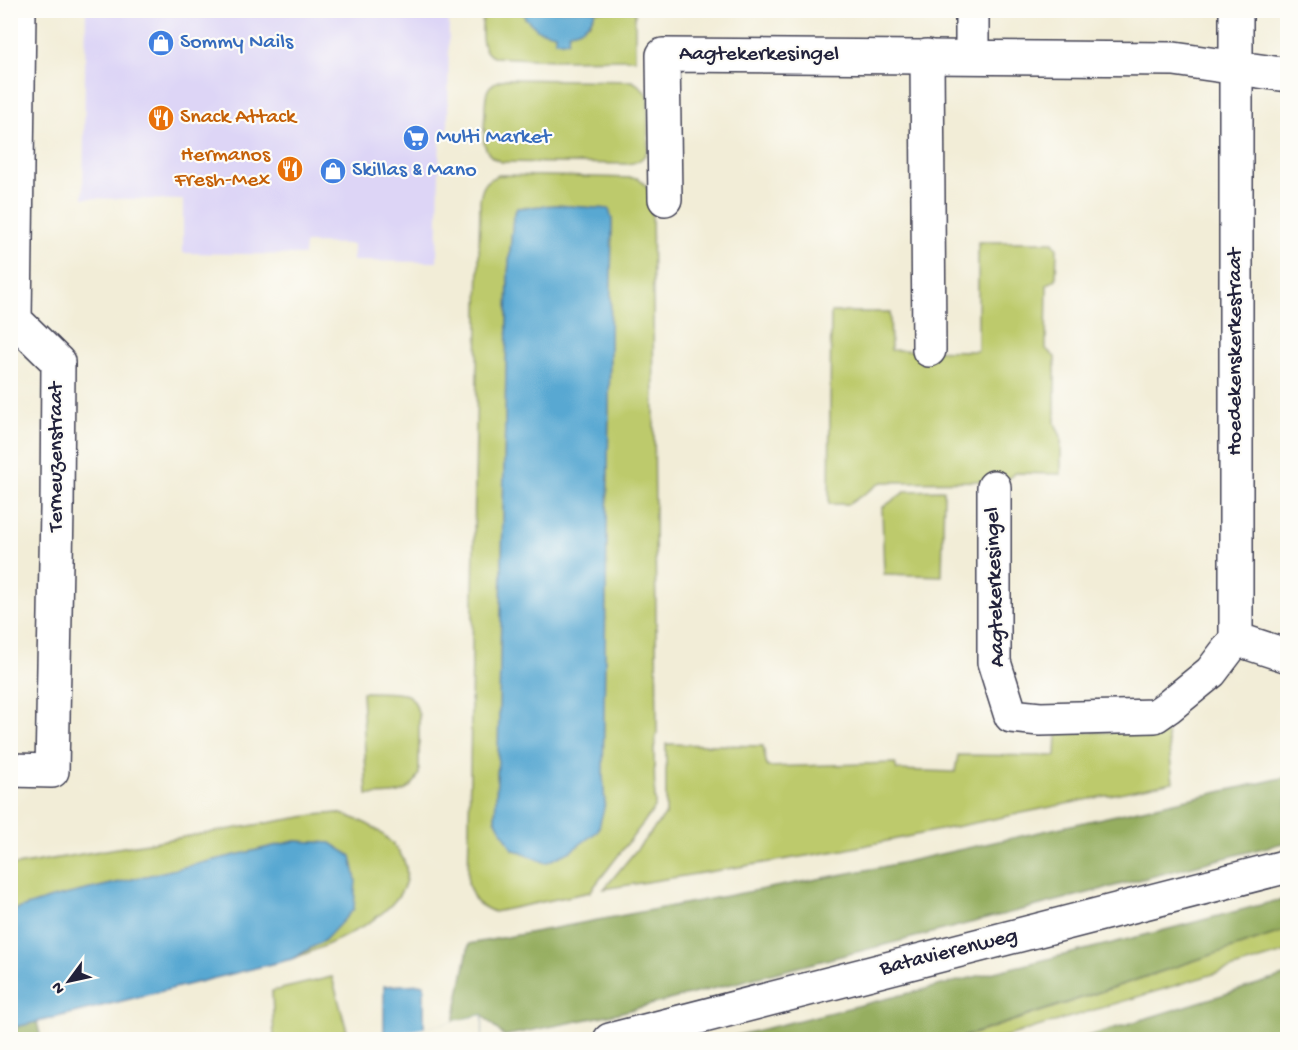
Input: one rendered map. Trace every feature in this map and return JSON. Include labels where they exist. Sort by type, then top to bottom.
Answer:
[{"type":"street","name":"Terneuzenstraat","points":[[10,770],[52,771],[57,509],[58,362],[15,320],[19,10]]},
{"type":"street","points":[[972,10],[972,56]]},
{"type":"street","name":"Hoedekenskerkestraat","points":[[1236,10],[1236,639]]},
{"type":"street","name":"Aagtekerkesingel","points":[[665,199],[663,55],[1174,59],[1287,75]]},
{"type":"street","points":[[927,56],[929,350]]},
{"type":"street","name":"Aagtekerkesingel","points":[[994,487],[994,662],[1011,716],[1040,718],[1155,716],[1211,672],[1236,639]]},
{"type":"street","points":[[1236,639],[1287,656]]},
{"type":"street","name":"Batavierenweg","points":[[610,1040],[1287,866]]},
{"type":"shaded area","points":[[86,11],[449,11],[448,130],[440,130],[437,262],[353,261],[353,244],[305,243],[304,255],[183,253],[183,200],[83,198]]},
{"type":"green space","points":[[483,11],[524,11],[525,18],[568,41],[568,32],[590,23],[596,11],[635,11],[635,59],[555,60],[493,57],[485,49],[483,43]]},
{"type":"green space","points":[[506,79],[632,81],[642,88],[648,97],[648,149],[641,160],[628,164],[502,162],[495,159],[488,153],[484,143],[485,101],[490,86]]},
{"type":"green space","points":[[499,175],[637,178],[647,187],[651,196],[657,732],[654,749],[655,808],[590,892],[494,912],[476,902],[468,883],[480,200],[485,184]],"holes":[[[556,205],[608,209],[612,220],[603,776],[605,804],[495,819],[508,274],[513,217],[517,208]]]},
{"type":"green space","points":[[978,242],[1053,242],[1057,248],[1056,279],[1047,285],[1046,349],[1055,357],[1055,423],[1061,437],[1061,474],[1015,473],[1005,481],[882,482],[849,504],[829,504],[831,312],[890,312],[891,350],[978,351]]},
{"type":"green space","points":[[944,490],[942,576],[884,574],[882,508],[906,491]]},
{"type":"green space","points":[[362,692],[404,694],[410,696],[415,704],[419,716],[419,774],[415,782],[404,791],[367,795]]},
{"type":"green space","points":[[1057,732],[1167,732],[1173,782],[843,850],[604,889],[666,814],[666,744],[763,746],[767,767],[895,763],[897,770],[955,772],[958,755],[1056,756]]},
{"type":"green space","points":[[1287,777],[1287,842],[618,1013],[504,1036],[482,1015],[454,1021],[469,944],[882,867]]},
{"type":"green space","points":[[338,813],[372,827],[393,844],[399,852],[406,871],[403,889],[391,905],[372,920],[329,944],[292,959],[325,940],[331,843],[295,841],[52,898],[11,911],[11,866],[314,815]]},
{"type":"green space","points":[[1287,898],[1287,930],[957,1039],[723,1039],[1157,932]]},
{"type":"green space","points":[[1287,930],[1287,952],[1004,1037],[959,1039]]},
{"type":"green space","points":[[1287,975],[1287,1039],[1079,1039]]},
{"type":"green space","points":[[332,977],[347,1031],[312,1039],[312,1035],[294,1039],[274,1039],[272,991]]},
{"type":"green space","points":[[37,1022],[41,1039],[11,1040],[11,1028]]},
{"type":"water","points":[[596,10],[586,26],[569,32],[568,41],[555,41],[555,34],[538,30],[525,18],[524,11]]},
{"type":"water","points":[[556,205],[609,209],[612,220],[603,776],[605,804],[598,831],[571,851],[546,863],[512,849],[495,819],[508,274],[513,217],[517,208]]},
{"type":"water","points":[[295,841],[331,843],[351,856],[356,880],[354,909],[325,940],[292,959],[11,1028],[11,911],[52,898]]},
{"type":"water","points":[[424,984],[424,1029],[482,1015],[482,1039],[376,1040],[384,1037],[384,986]]},
{"type":"pier","points":[[482,1015],[482,1039],[376,1039],[454,1021]]},
{"type":"place","name":"Sommy Nails","points":[[161,43]]},
{"type":"place","name":"Snack Attack","points":[[161,118]]},
{"type":"place","name":"Multi Market","points":[[416,138]]},
{"type":"place","name":"Hermanos Fresh-Mex","points":[[290,169]]},
{"type":"place","name":"Skillas & Mano","points":[[333,171]]}]
